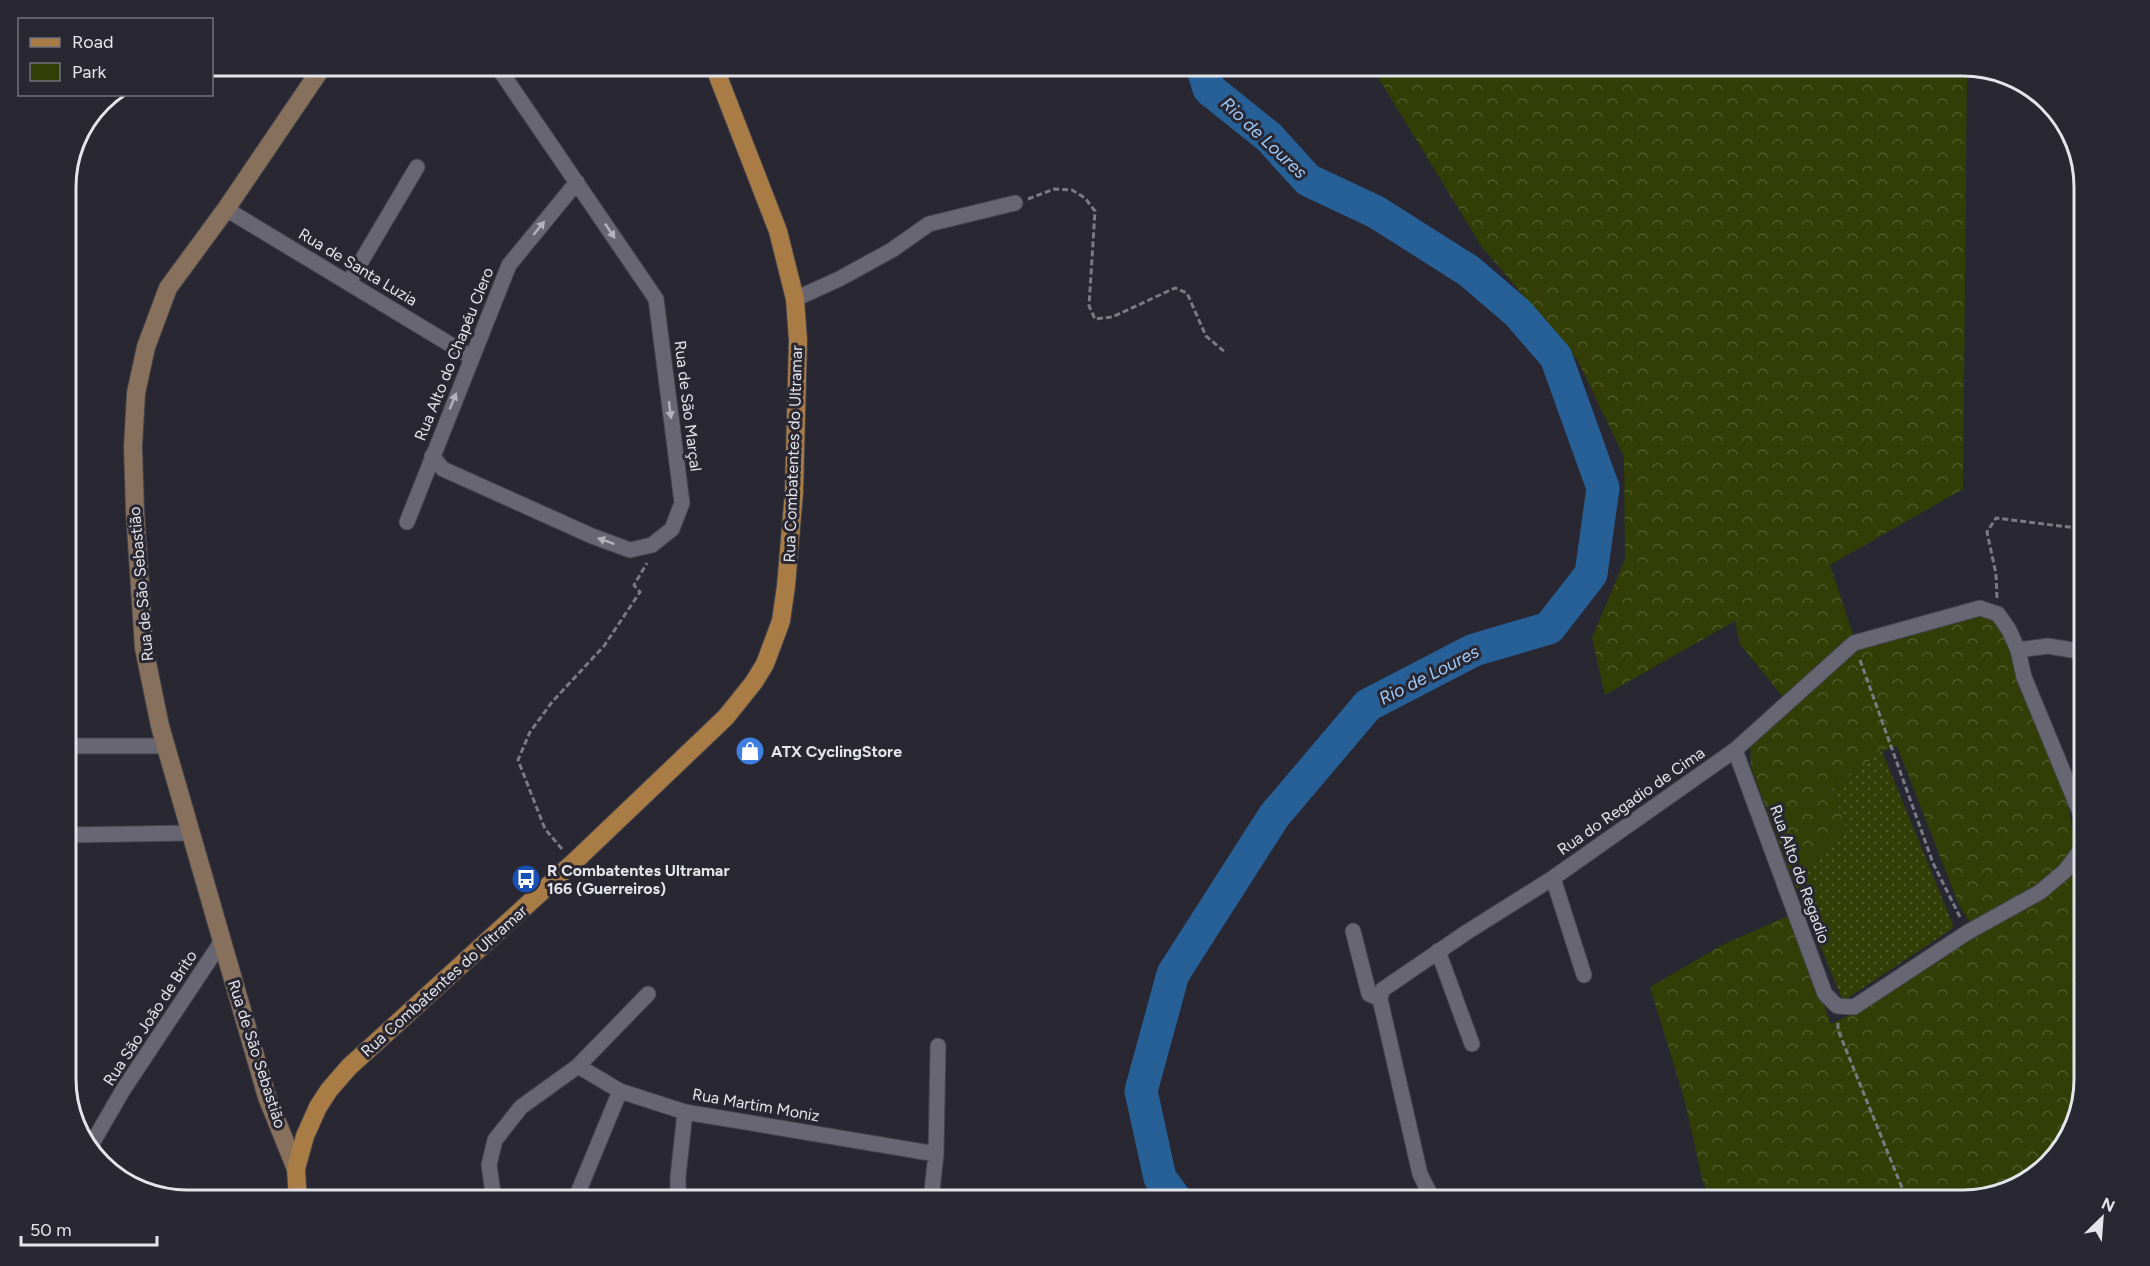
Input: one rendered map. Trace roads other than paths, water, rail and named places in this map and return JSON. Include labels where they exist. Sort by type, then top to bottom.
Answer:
[{"type":"main road","name":"Rua Combatentes do Ultramar","points":[[297,1190],[296,1169],[305,1136],[318,1107],[349,1067],[573,863],[726,717],[754,682],[765,664],[781,621],[794,492],[798,340],[795,299],[778,231],[718,77]]},
{"type":"street","name":"Rua de São Sebastião","points":[[296,1169],[267,1097],[160,726],[144,648],[133,447],[136,393],[146,347],[168,288],[226,209],[316,77]]},
{"type":"street","name":"Rua de São Marçal","points":[[432,456],[443,469],[592,536],[630,550],[652,545],[672,529],[682,503],[656,299],[504,77]]},
{"type":"street","points":[[349,282],[417,166]]},
{"type":"street","name":"Rua Alto do Chapéu Clero","points":[[407,522],[509,265],[577,182]]},
{"type":"street","points":[[795,299],[839,279],[892,250],[929,224],[1016,203]]},
{"type":"street","name":"Rua de Santa Luzia","points":[[226,209],[471,357]]},
{"type":"street","name":"Rua do Regadio de Cima","points":[[1380,999],[1382,990],[1438,951],[1553,878],[1735,750],[1854,643],[1980,608],[1998,614],[2009,630],[2018,650]]},
{"type":"street","points":[[2074,650],[2048,646],[2018,650],[2024,677],[2074,785]]},
{"type":"street","points":[[77,746],[166,746]]},
{"type":"street","name":"Rua Alto do Regadio","points":[[1735,750],[1825,994],[1837,1006],[1854,1007],[1968,932],[2040,892],[2065,871],[2074,859]]},
{"type":"street","points":[[77,835],[191,833]]},
{"type":"street","points":[[1553,878],[1584,975]]},
{"type":"street","points":[[1353,931],[1369,994],[1380,999],[1420,1174],[1428,1190]]},
{"type":"street","name":"Rua São João de Brito","points":[[94,1139],[123,1090],[222,940]]},
{"type":"street","points":[[1438,951],[1472,1044]]},
{"type":"street","points":[[493,1190],[489,1165],[495,1140],[521,1107],[578,1066],[648,994]]},
{"type":"street","points":[[932,1190],[936,1154],[938,1046]]},
{"type":"street","name":"Rua Martim Moniz","points":[[578,1066],[620,1091],[685,1112],[936,1154]]},
{"type":"street","points":[[579,1190],[620,1091]]},
{"type":"street","points":[[678,1190],[685,1112]]},
{"type":"waterway","name":"Rio de Loures","points":[[1169,1190],[1160,1178],[1141,1091],[1173,974],[1274,816],[1368,705],[1474,650],[1549,628],[1591,574],[1603,488],[1556,357],[1518,313],[1469,271],[1376,212],[1308,180],[1269,137],[1209,89],[1205,76]]},
{"type":"place","name":"ATX CyclingStore","points":[[750,751]]},
{"type":"place","name":"R Combatentes Ultramar 166 (Guerreiros)","points":[[526,879]]}]
